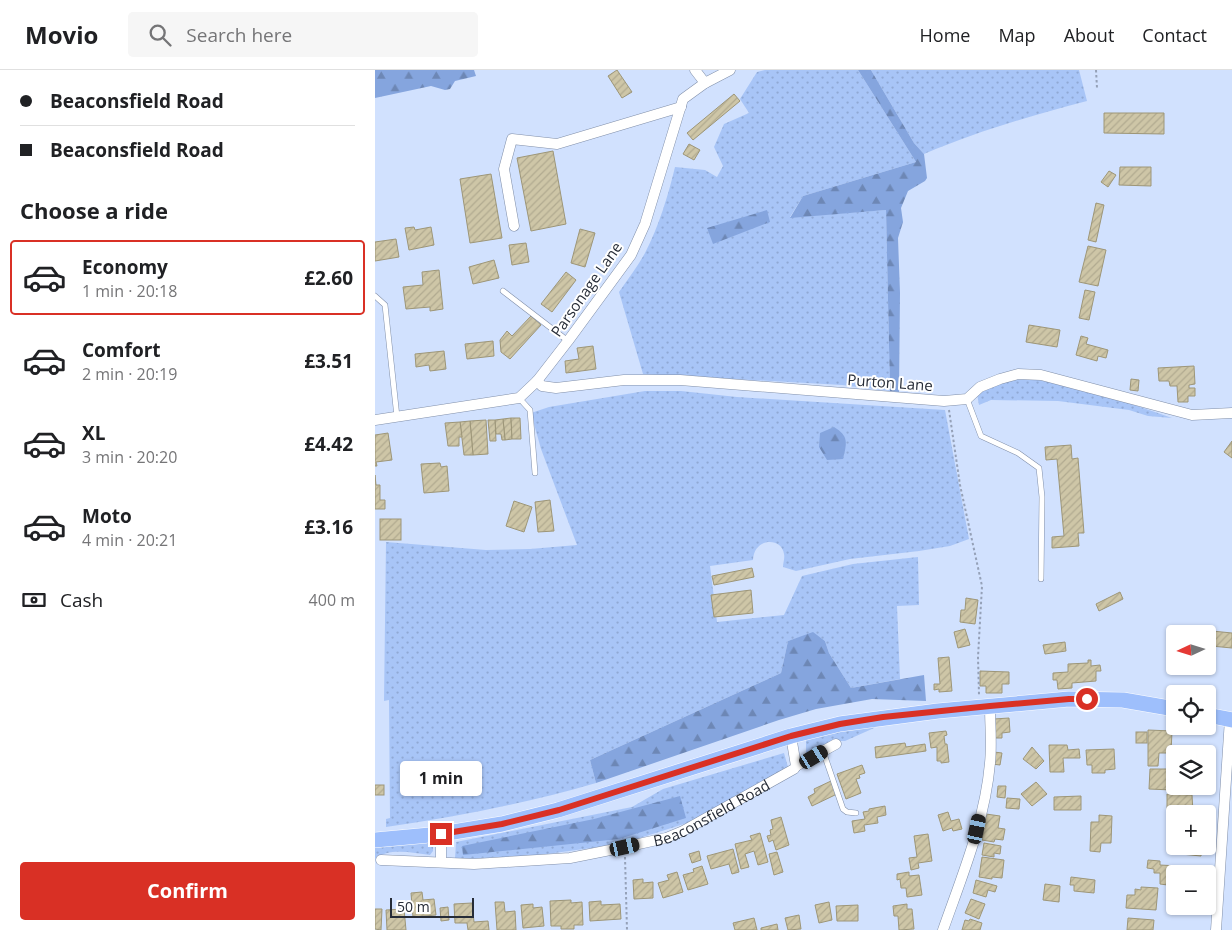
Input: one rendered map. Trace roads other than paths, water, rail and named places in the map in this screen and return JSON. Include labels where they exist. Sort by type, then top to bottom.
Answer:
[{"type":"main road","points":[[375,840],[441,834],[502,824],[559,810],[791,736],[840,724],[883,717],[985,706],[1078,699],[1123,700],[1166,707]]},
{"type":"main road","points":[[1216,717],[1231,720]]},
{"type":"street","points":[[695,70],[705,84]]},
{"type":"street","name":"Parsonage Lane","points":[[519,398],[537,381],[631,255],[645,224],[683,99],[730,70]]},
{"type":"street","points":[[513,226],[504,169],[511,139],[557,144],[681,107]]},
{"type":"street","points":[[967,399],[980,387],[1000,379],[1018,374],[1041,375],[1192,415],[1232,413]]},
{"type":"street","name":"Purton Lane","points":[[537,381],[542,386],[556,388],[624,380],[680,380],[948,401],[967,399]]},
{"type":"street","points":[[375,420],[519,398]]},
{"type":"street","points":[[943,930],[973,845],[990,764],[985,706]]},
{"type":"street","points":[[1216,930],[1231,720]]},
{"type":"street","points":[[791,736],[796,766]]},
{"type":"street","name":"Beaconsfield Road","points":[[381,860],[473,864],[570,858],[666,838],[683,831],[767,785],[796,766],[836,744]]},
{"type":"street","points":[[441,834],[441,862]]},
{"type":"lane","points":[[503,290],[568,341]]},
{"type":"lane","points":[[375,296],[385,305],[397,418]]},
{"type":"lane","points":[[519,398],[531,410],[535,473]]},
{"type":"lane","points":[[967,399],[981,436],[1018,453],[1039,468],[1042,497],[1041,578]]},
{"type":"lane","points":[[823,751],[843,809],[847,812],[856,813]]}]
